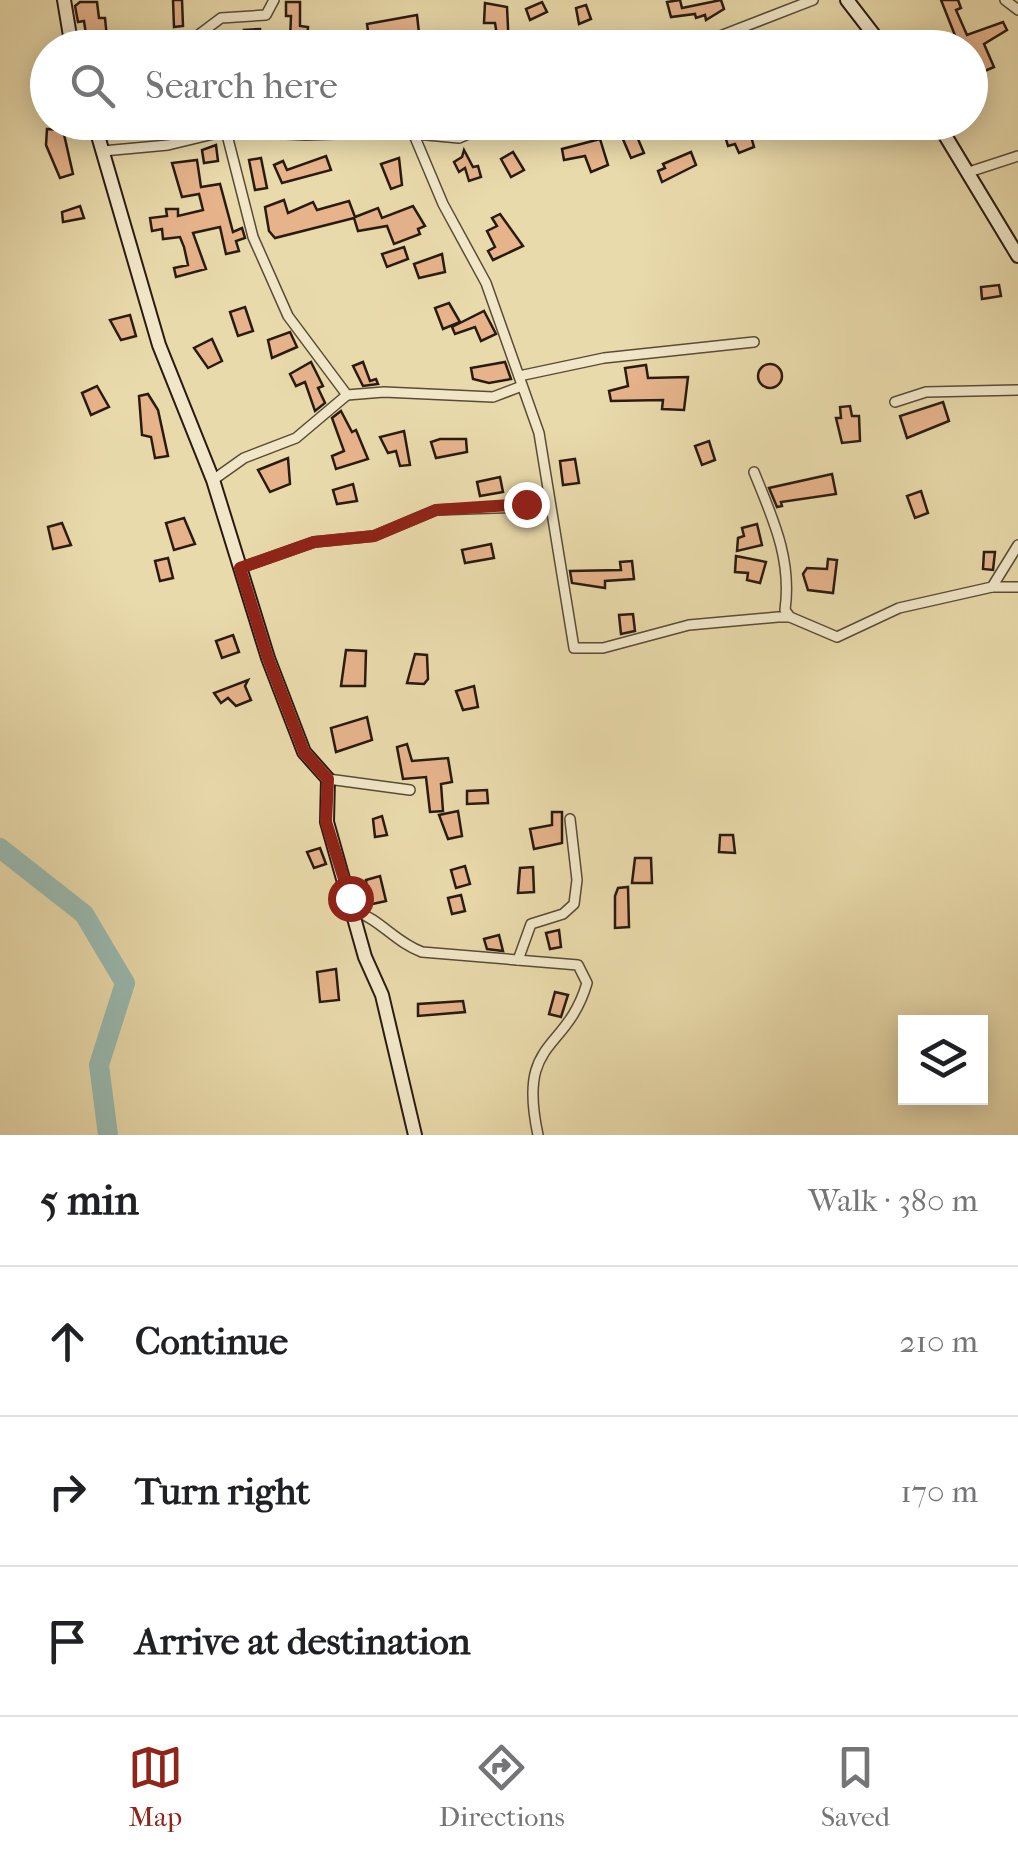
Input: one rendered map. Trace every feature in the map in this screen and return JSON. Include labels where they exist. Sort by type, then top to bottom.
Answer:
[{"type":"street","points":[[64,0],[69,30]]},
{"type":"street","points":[[205,30],[221,18],[266,16],[274,0]]},
{"type":"street","points":[[736,30],[813,0]]},
{"type":"street","points":[[847,0],[870,30]]},
{"type":"street","points":[[1006,0],[1018,10]]},
{"type":"street","points":[[100,140],[158,345],[213,480],[268,658],[304,752],[328,779],[410,790]]},
{"type":"street","points":[[103,151],[168,145],[182,140]]},
{"type":"street","points":[[229,140],[253,237],[288,316],[347,395]]},
{"type":"street","points":[[416,140],[443,204],[486,283],[540,433],[574,648],[603,648],[688,625],[790,617],[837,637],[916,602],[992,587],[1018,587]]},
{"type":"street","points":[[949,140],[1018,256]]},
{"type":"street","points":[[969,172],[1018,156]]},
{"type":"street","points":[[213,480],[244,458],[296,438],[347,395],[384,392],[493,397],[521,381],[604,358],[754,342]]},
{"type":"street","points":[[895,402],[926,392],[1018,390]]},
{"type":"street","points":[[754,472],[784,550],[785,610],[790,617]]},
{"type":"street","points":[[240,568],[314,542],[374,536],[436,510],[550,506]]},
{"type":"street","points":[[992,587],[1018,545]]},
{"type":"street","points":[[328,779],[326,822],[365,958],[382,995],[415,1135]]},
{"type":"street","points":[[518,960],[531,924],[563,914],[574,904],[577,880],[570,820]]},
{"type":"street","points":[[354,911],[377,918],[403,945],[422,952],[578,965],[587,984],[576,1011],[538,1058],[532,1079],[538,1135]]},
{"type":"building","points":[[173,0],[182,0],[183,26],[174,27]]},
{"type":"building","points":[[680,0],[682,8],[721,0],[724,9],[706,20],[705,15],[696,18],[695,14],[671,17],[667,2]]},
{"type":"building","points":[[941,0],[958,0],[961,8],[956,10],[965,30],[953,30]]},
{"type":"building","points":[[80,2],[97,2],[99,18],[105,18],[106,30],[85,30],[84,21],[78,22],[75,6]]},
{"type":"building","points":[[286,2],[300,2],[300,26],[308,30],[290,30],[291,16],[286,16]]},
{"type":"building","points":[[542,2],[547,12],[530,20],[526,9]]},
{"type":"building","points":[[485,3],[507,7],[508,30],[496,30],[495,23],[484,23]]},
{"type":"building","points":[[586,5],[591,19],[579,24],[576,8]]},
{"type":"building","points":[[417,15],[419,30],[368,30],[367,24]]},
{"type":"building","points":[[1003,22],[1007,30],[988,42],[988,30],[981,30]]},
{"type":"building","points":[[46,140],[65,140],[73,174],[60,178]]},
{"type":"building","points":[[600,140],[608,165],[591,172],[585,156],[564,160],[562,149]]},
{"type":"building","points":[[623,140],[638,140],[644,153],[631,158]]},
{"type":"building","points":[[726,140],[752,140],[754,147],[739,153],[735,144],[728,146]]},
{"type":"building","points":[[216,145],[218,161],[204,163],[202,150]]},
{"type":"building","points":[[464,150],[473,167],[478,166],[481,177],[469,181],[465,168],[459,172],[454,162]]},
{"type":"building","points":[[513,152],[524,170],[511,177],[501,159]]},
{"type":"building","points":[[691,152],[696,165],[662,182],[658,171],[665,168],[663,164]]},
{"type":"building","points":[[326,156],[331,170],[282,183],[274,165],[283,161],[287,170]]},
{"type":"building","points":[[261,158],[267,188],[255,190],[249,160]]},
{"type":"building","points":[[399,158],[402,185],[391,189],[381,164]]},
{"type":"building","points":[[197,160],[201,187],[220,184],[233,232],[242,228],[245,238],[236,241],[239,251],[226,254],[220,227],[193,233],[206,269],[176,277],[174,268],[188,265],[180,237],[163,239],[162,229],[152,231],[150,218],[167,216],[166,209],[178,209],[178,216],[203,210],[199,194],[182,197],[172,163]]},
{"type":"building","points":[[284,200],[288,213],[313,202],[317,210],[349,201],[355,217],[378,208],[382,218],[413,206],[425,226],[418,229],[420,234],[394,244],[387,226],[358,231],[354,218],[275,238],[269,231],[265,207]]},
{"type":"building","points":[[80,206],[84,218],[63,222],[62,212]]},
{"type":"building","points":[[500,214],[523,246],[493,260],[488,251],[495,247],[487,231],[497,226],[492,218]]},
{"type":"building","points":[[404,247],[408,259],[387,267],[382,254]]},
{"type":"building","points":[[442,254],[445,272],[419,278],[414,264]]},
{"type":"building","points":[[999,285],[1001,296],[982,299],[981,287]]},
{"type":"building","points":[[449,303],[460,322],[443,329],[435,308]]},
{"type":"building","points":[[245,307],[253,331],[238,336],[230,312]]},
{"type":"building","points":[[484,311],[496,334],[481,341],[475,327],[455,334],[452,327]]},
{"type":"building","points":[[130,315],[136,336],[121,340],[110,320]]},
{"type":"building","points":[[290,332],[297,347],[272,358],[268,340]]},
{"type":"building","points":[[212,339],[222,361],[208,368],[194,348]]},
{"type":"building","points":[[311,362],[323,386],[318,388],[325,403],[315,411],[305,382],[296,386],[290,374]]},
{"type":"building","points":[[363,362],[370,381],[376,379],[378,384],[363,386],[353,366]]},
{"type":"building","points":[[505,362],[511,379],[489,383],[473,379],[471,368]]},
{"type":"building","points":[[770,364],[779,367],[779,385],[770,388],[761,385],[758,376],[761,367]]},
{"type":"building","points":[[646,365],[648,378],[688,377],[684,410],[662,409],[663,400],[611,401],[609,391],[628,386],[625,368]]},
{"type":"building","points":[[97,386],[109,407],[91,415],[82,393]]},
{"type":"building","points":[[148,394],[158,410],[168,456],[155,458],[151,437],[142,435],[139,396]]},
{"type":"building","points":[[943,402],[949,421],[907,438],[900,416]]},
{"type":"building","points":[[850,406],[852,416],[859,416],[860,441],[842,443],[836,418],[841,418],[840,407]]},
{"type":"building","points":[[341,411],[352,432],[356,430],[368,459],[336,469],[332,456],[344,451],[332,418]]},
{"type":"building","points":[[404,431],[410,465],[400,466],[396,451],[388,453],[380,437]]},
{"type":"building","points":[[466,439],[467,452],[436,458],[431,442]]},
{"type":"building","points":[[709,441],[715,460],[702,465],[695,446]]},
{"type":"building","points":[[288,458],[290,484],[270,492],[258,470]]},
{"type":"building","points":[[575,459],[579,483],[563,485],[560,461]]},
{"type":"building","points":[[832,474],[836,494],[781,502],[782,506],[777,507],[769,488]]},
{"type":"building","points":[[500,477],[503,492],[480,496],[477,482]]},
{"type":"building","points":[[353,484],[357,501],[337,504],[333,490]]},
{"type":"building","points":[[921,491],[928,513],[915,518],[907,496]]},
{"type":"building","points":[[184,518],[195,544],[174,550],[166,523]]},
{"type":"building","points":[[62,523],[71,545],[53,549],[48,527]]},
{"type":"building","points":[[757,524],[762,545],[737,551],[738,538],[744,536],[742,528]]},
{"type":"building","points":[[491,544],[494,558],[465,563],[462,550]]},
{"type":"building","points":[[984,552],[995,552],[993,570],[983,569]]},
{"type":"building","points":[[736,556],[766,562],[760,583],[747,580],[748,573],[735,572]]},
{"type":"building","points":[[168,558],[173,578],[160,581],[155,561]]},
{"type":"building","points":[[828,559],[837,560],[833,593],[808,590],[803,574],[807,568],[827,569]]},
{"type":"building","points":[[632,561],[634,579],[605,581],[605,588],[572,583],[570,571],[621,570],[620,562]]},
{"type":"building","points":[[633,614],[635,631],[621,634],[619,615]]},
{"type":"building","points":[[233,635],[239,652],[222,658],[216,641]]},
{"type":"building","points":[[346,650],[366,651],[365,686],[341,686]]},
{"type":"building","points":[[415,654],[427,655],[428,679],[424,684],[407,683]]},
{"type":"building","points":[[248,680],[245,686],[251,700],[236,706],[228,698],[221,703],[214,693]]},
{"type":"building","points":[[474,686],[478,707],[463,710],[456,691]]},
{"type":"building","points":[[367,717],[372,740],[336,752],[331,728]]},
{"type":"building","points":[[407,744],[412,761],[448,758],[452,782],[441,784],[443,811],[430,812],[426,777],[403,779],[397,747]]},
{"type":"building","points":[[487,790],[488,803],[467,804],[467,791]]},
{"type":"building","points":[[458,811],[462,836],[448,839],[439,815]]},
{"type":"building","points":[[552,812],[562,812],[562,843],[534,849],[530,829],[552,825]]},
{"type":"building","points":[[382,816],[387,835],[375,837],[373,819]]},
{"type":"building","points":[[720,835],[733,835],[735,853],[719,852]]},
{"type":"building","points":[[320,848],[326,864],[314,868],[307,852]]},
{"type":"building","points":[[635,858],[651,858],[652,883],[632,883]]},
{"type":"building","points":[[465,866],[470,884],[456,888],[451,870]]},
{"type":"building","points":[[533,867],[534,892],[518,893],[520,868]]},
{"type":"building","points":[[380,876],[386,901],[368,905],[366,880]]},
{"type":"building","points":[[628,887],[629,927],[615,928],[615,896],[618,888]]},
{"type":"building","points":[[461,895],[465,911],[452,914],[448,898]]},
{"type":"building","points":[[559,930],[561,947],[550,949],[546,933]]},
{"type":"building","points":[[499,935],[503,951],[487,949],[484,939]]},
{"type":"building","points":[[336,969],[339,1000],[320,1002],[317,972]]},
{"type":"building","points":[[555,992],[568,995],[561,1017],[549,1014]]},
{"type":"building","points":[[463,1001],[465,1012],[418,1016],[418,1004]]},
{"type":"waterway","points":[[0,848],[84,914],[125,983],[99,1065],[108,1135]]},
{"type":"route","points":[[350,898],[326,822],[328,779],[304,752],[268,658],[240,568],[314,542],[335,544],[374,536],[436,510],[526,504]]}]
